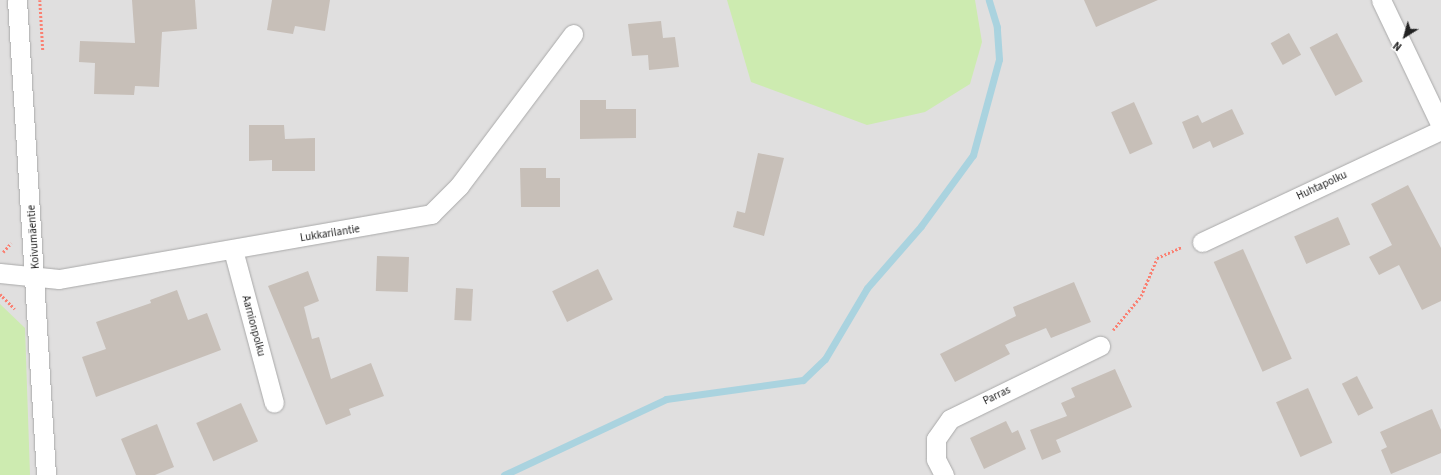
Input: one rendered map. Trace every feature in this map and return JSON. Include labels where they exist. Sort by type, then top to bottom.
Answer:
[{"type":"street","name":"Koivumäentie","points":[[17,0],[36,278],[46,475]]},
{"type":"street","points":[[1381,0],[1441,126]]},
{"type":"street","name":"Lukkarilantie","points":[[0,273],[36,278],[59,278],[233,250],[431,214],[459,186],[573,34]]},
{"type":"street","name":"Huhtapolku","points":[[1202,242],[1441,130]]},
{"type":"street","name":"Aarnionpolku","points":[[233,250],[274,403]]},
{"type":"street","name":"Parras","points":[[944,475],[936,459],[936,439],[950,419],[1100,346]]},
{"type":"path","points":[[0,260],[5,247],[18,238]]},
{"type":"path","points":[[1100,346],[1141,296],[1157,258],[1169,251],[1202,242]]},
{"type":"path","points":[[0,294],[17,311]]},
{"type":"shaded area","points":[[0,0],[1441,0],[1441,475],[0,475]]},
{"type":"green space","points":[[727,0],[975,0],[982,42],[970,84],[925,112],[867,125],[751,82]]},
{"type":"green space","points":[[0,304],[25,328],[30,475],[0,475]]},
{"type":"building","points":[[132,0],[195,0],[197,29],[162,32],[159,87],[135,86],[134,95],[94,94],[95,63],[79,62],[80,41],[135,43]]},
{"type":"building","points":[[272,0],[330,0],[325,31],[295,26],[293,34],[267,30]]},
{"type":"building","points":[[1084,0],[1158,0],[1096,27]]},
{"type":"building","points":[[661,21],[663,38],[675,37],[679,67],[649,70],[648,55],[632,56],[628,24]]},
{"type":"building","points":[[1289,33],[1301,55],[1283,65],[1271,43]]},
{"type":"building","points":[[1337,33],[1363,82],[1335,96],[1310,48]]},
{"type":"building","points":[[580,100],[606,100],[606,109],[636,109],[636,138],[580,139]]},
{"type":"building","points":[[1134,102],[1153,144],[1130,154],[1111,112]]},
{"type":"building","points":[[1232,109],[1244,134],[1213,148],[1210,141],[1193,149],[1182,122],[1198,115],[1202,123]]},
{"type":"building","points":[[249,125],[284,125],[285,139],[315,138],[315,171],[272,171],[272,160],[249,161]]},
{"type":"building","points":[[758,153],[784,158],[764,236],[733,227],[737,211],[745,213]]},
{"type":"building","points":[[520,168],[546,168],[546,178],[560,178],[560,207],[521,207]]},
{"type":"building","points":[[1408,185],[1441,248],[1441,301],[1422,310],[1399,265],[1379,275],[1369,257],[1392,245],[1371,204]]},
{"type":"building","points":[[1338,217],[1350,244],[1306,264],[1294,237]]},
{"type":"building","points":[[1243,249],[1292,359],[1263,372],[1214,262]]},
{"type":"building","points":[[377,256],[409,257],[408,292],[376,291]]},
{"type":"building","points":[[598,269],[613,300],[567,322],[552,291]]},
{"type":"building","points":[[308,271],[319,301],[304,307],[312,339],[319,337],[331,379],[371,363],[384,396],[349,409],[351,415],[326,425],[268,286]]},
{"type":"building","points":[[1074,282],[1091,322],[1051,338],[1046,328],[1005,345],[1010,354],[955,382],[940,354],[1016,316],[1013,307]]},
{"type":"building","points":[[456,288],[473,289],[471,321],[454,320]]},
{"type":"building","points":[[177,290],[188,320],[207,313],[221,350],[96,397],[82,357],[106,349],[96,322],[151,303],[150,300]]},
{"type":"building","points":[[1115,369],[1132,407],[1056,440],[1061,452],[1042,460],[1030,430],[1067,416],[1061,403],[1075,397],[1071,388]]},
{"type":"building","points":[[1357,376],[1373,408],[1358,416],[1342,384]]},
{"type":"building","points":[[1308,388],[1332,443],[1300,457],[1276,402]]},
{"type":"building","points":[[241,403],[258,441],[213,461],[196,423]]},
{"type":"building","points":[[1432,409],[1441,430],[1441,453],[1391,474],[1381,450],[1387,447],[1380,432]]},
{"type":"building","points":[[1006,421],[1012,433],[1018,430],[1026,449],[984,469],[970,438]]},
{"type":"building","points":[[157,424],[174,467],[155,475],[136,475],[121,439]]},
{"type":"waterway","points":[[504,475],[666,399],[803,380],[825,359],[867,288],[921,226],[973,155],[999,59],[997,27],[989,0]]}]
